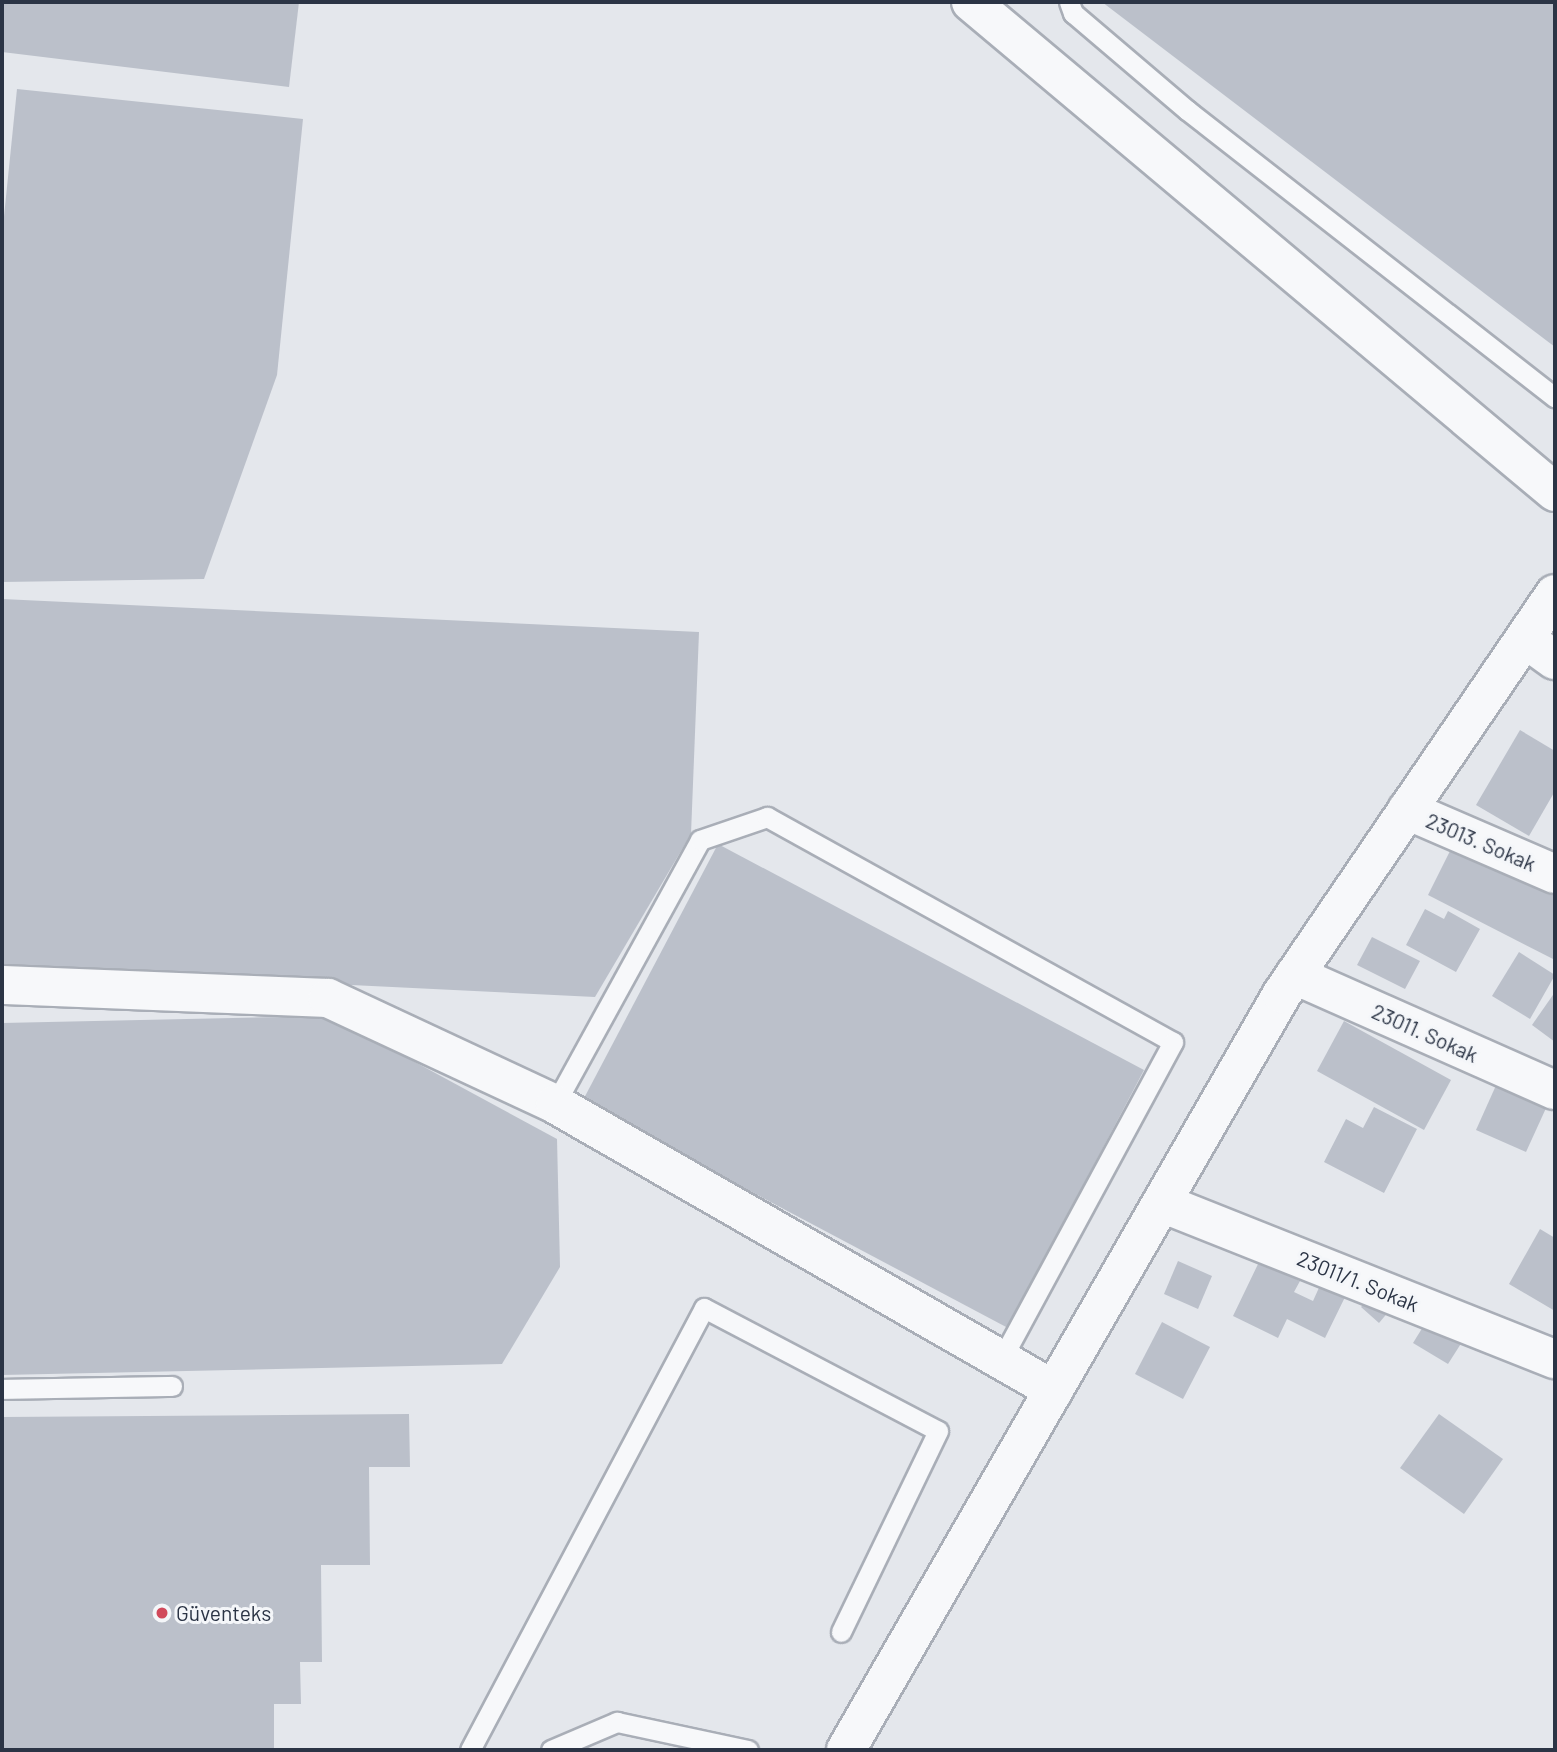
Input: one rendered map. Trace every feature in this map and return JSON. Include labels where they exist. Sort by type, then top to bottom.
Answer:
[{"type":"street","points":[[971,2],[1555,492]]},
{"type":"street","points":[[846,1750],[1295,975],[1407,810],[1541,650],[1555,594]]},
{"type":"street","name":"23013. Sokak","points":[[1407,810],[1555,874]]},
{"type":"street","name":"23011. Sokak","points":[[1295,975],[1555,1090]]},
{"type":"street","points":[[2,985],[328,998],[555,1104],[1054,1390]]},
{"type":"street","name":"23011/1. Sokak","points":[[1161,1203],[1555,1359]]},
{"type":"lane","points":[[1069,2],[1073,13],[1138,71],[1555,398]]},
{"type":"lane","points":[[555,1104],[700,839],[766,817],[1173,1042],[1001,1360]]},
{"type":"lane","points":[[470,1750],[704,1308],[938,1431],[841,1632]]},
{"type":"lane","points":[[2,1389],[172,1386]]},
{"type":"lane","points":[[551,1750],[617,1721],[748,1750]]},
{"type":"building","points":[[2,2],[299,2],[289,87],[2,52]]},
{"type":"building","points":[[1102,2],[1555,2],[1555,347]]},
{"type":"building","points":[[17,89],[303,119],[277,375],[204,579],[2,582],[2,236]]},
{"type":"building","points":[[2,599],[699,632],[691,834],[595,997],[2,968]]},
{"type":"building","points":[[1520,730],[1555,751],[1555,791],[1529,836],[1476,805]]},
{"type":"building","points":[[1456,839],[1555,889],[1555,960],[1428,895]]},
{"type":"building","points":[[718,844],[1144,1070],[1008,1328],[582,1102]]},
{"type":"building","points":[[1425,909],[1444,919],[1448,911],[1480,929],[1456,972],[1406,945]]},
{"type":"building","points":[[1372,937],[1420,961],[1405,989],[1357,965]]},
{"type":"building","points":[[1519,952],[1555,975],[1530,1019],[1492,996]]},
{"type":"building","points":[[1555,992],[1555,1042],[1532,1025]]},
{"type":"building","points":[[330,1016],[557,1139],[560,1267],[502,1364],[2,1375],[2,1023]]},
{"type":"building","points":[[1344,1021],[1451,1080],[1424,1130],[1317,1071]]},
{"type":"building","points":[[1502,1072],[1552,1095],[1526,1152],[1476,1130]]},
{"type":"building","points":[[1374,1107],[1417,1129],[1384,1193],[1324,1162],[1346,1119],[1363,1128]]},
{"type":"building","points":[[1540,1229],[1555,1238],[1555,1311],[1509,1284]]},
{"type":"building","points":[[1178,1261],[1212,1276],[1198,1309],[1164,1294]]},
{"type":"building","points":[[1259,1262],[1300,1281],[1294,1292],[1313,1301],[1322,1281],[1347,1293],[1325,1338],[1287,1319],[1278,1338],[1233,1316]]},
{"type":"building","points":[[1378,1289],[1395,1304],[1379,1323],[1361,1307]]},
{"type":"building","points":[[1434,1309],[1469,1331],[1448,1364],[1413,1343]]},
{"type":"building","points":[[1162,1322],[1210,1347],[1183,1399],[1135,1374]]},
{"type":"building","name":"Güventeks","points":[[409,1414],[410,1467],[369,1467],[370,1565],[321,1565],[322,1662],[300,1662],[301,1704],[274,1704],[274,1750],[2,1750],[2,1417]]},
{"type":"building","points":[[1439,1414],[1503,1459],[1464,1514],[1400,1468]]},
{"type":"place","name":"Güventeks","points":[[162,1613]]}]
